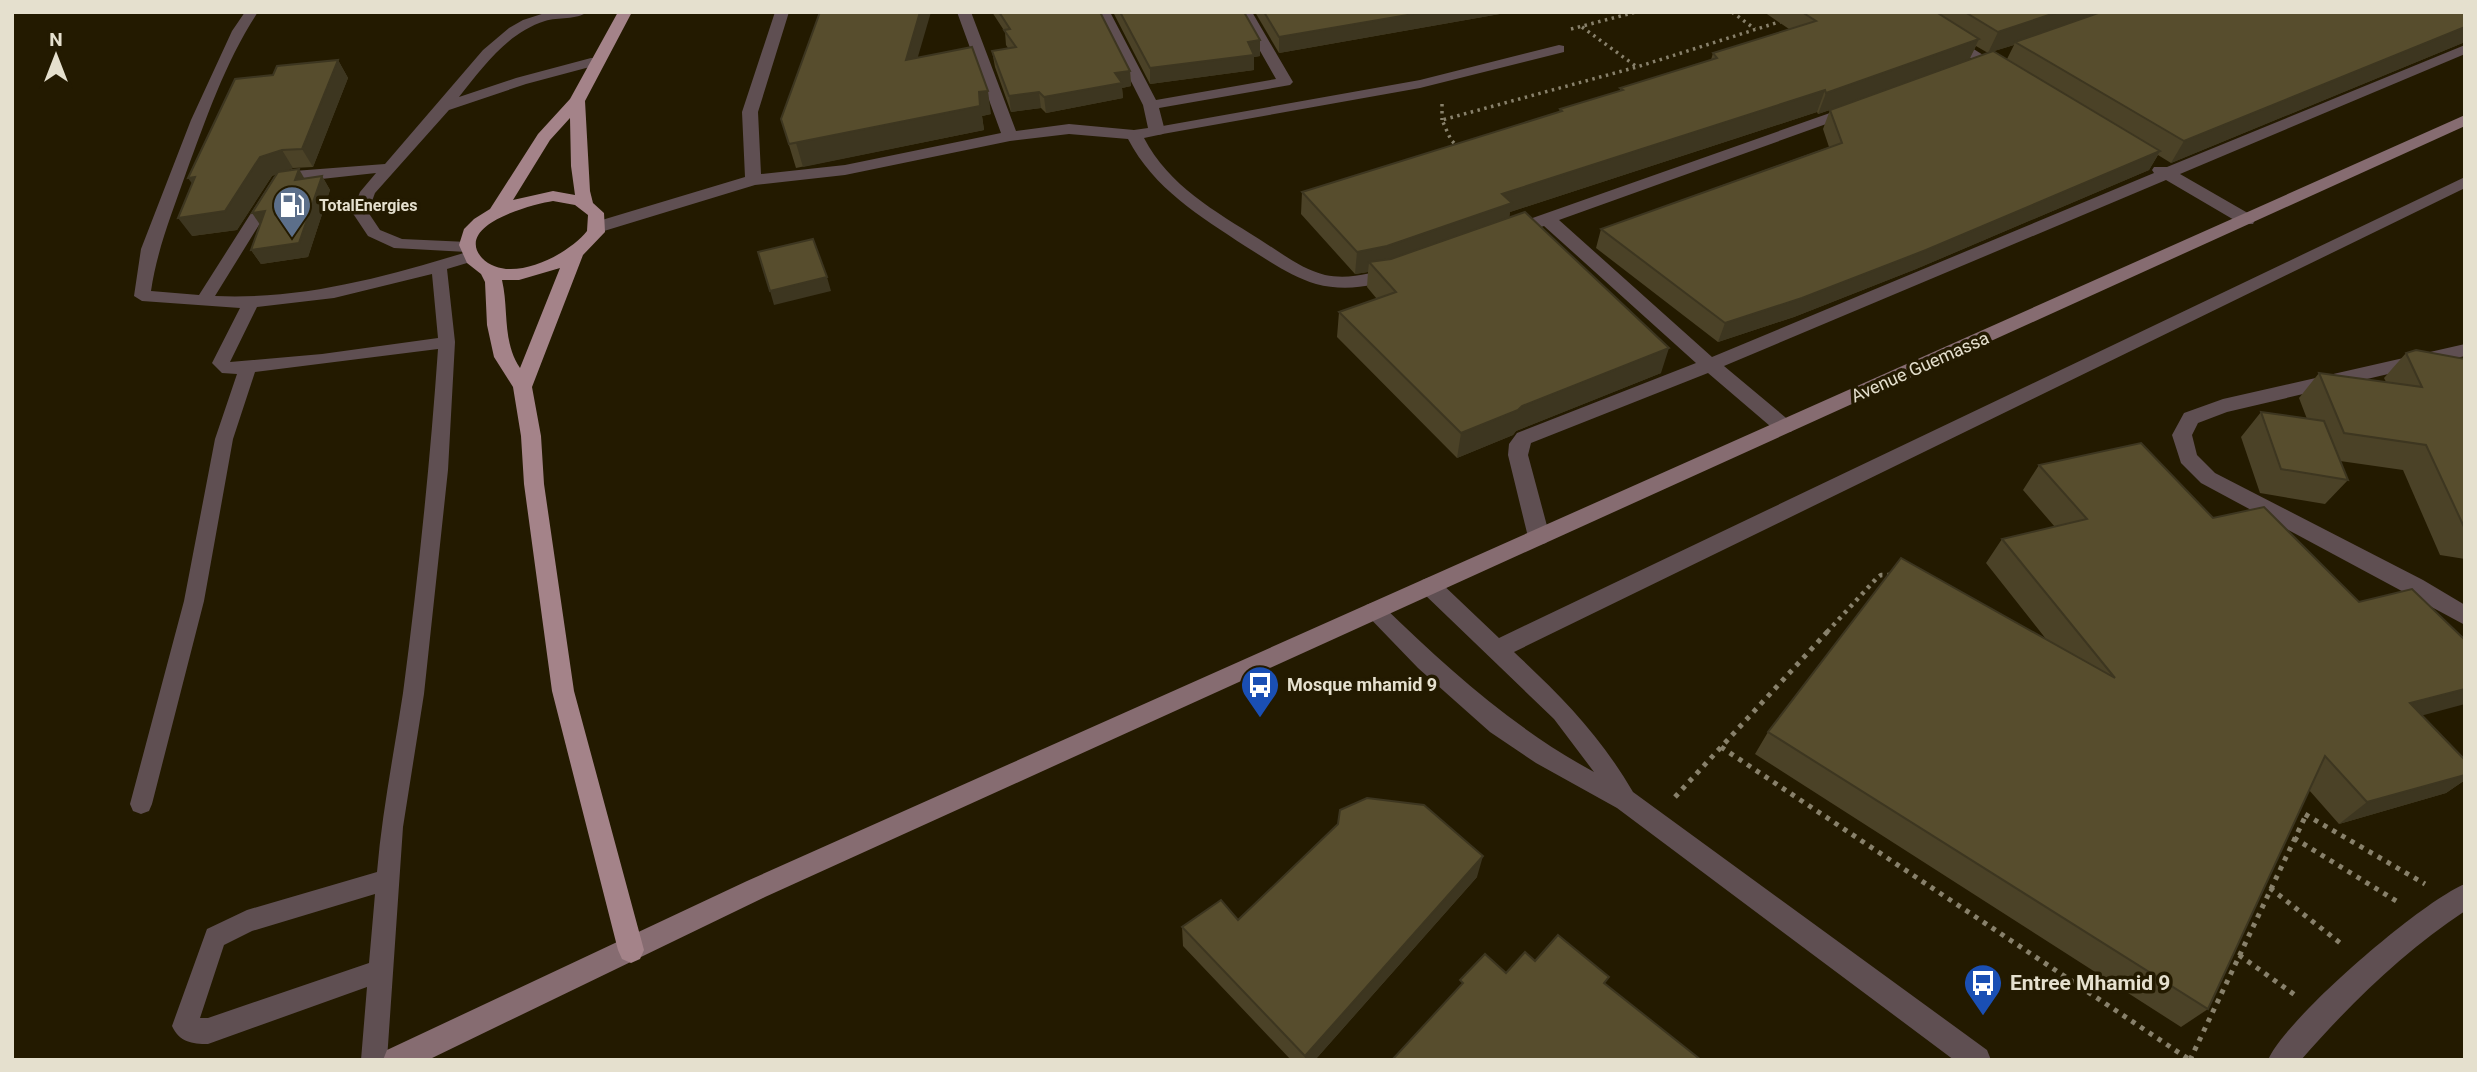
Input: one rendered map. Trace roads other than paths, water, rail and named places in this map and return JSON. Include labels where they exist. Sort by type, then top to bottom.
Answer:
[{"type":"main road","points":[[498,210],[544,137],[577,101],[596,61],[625,12]]},
{"type":"main road","points":[[577,101],[580,186],[585,203]]},
{"type":"main road","name":"Avenue Guemassa","points":[[397,1060],[756,889],[2465,120]]},
{"type":"main road","points":[[545,197],[568,197],[585,203],[596,213],[598,227],[590,242],[574,256],[551,266],[526,272],[488,269],[477,264],[469,252],[476,228],[498,210],[521,201],[545,197]]},
{"type":"main road","points":[[522,387],[574,256]]},
{"type":"main road","points":[[488,269],[494,282],[496,325],[503,357],[522,387],[563,691],[631,950]]},
{"type":"street","points":[[753,180],[750,112],[782,12]]},
{"type":"street","points":[[964,12],[1010,136]]},
{"type":"street","points":[[598,227],[753,180],[845,170],[1010,136],[1069,129],[1134,135],[1157,131],[1151,105],[1103,12]]},
{"type":"street","points":[[1151,105],[1284,82],[1245,12]]},
{"type":"street","points":[[1905,12],[2020,83]]},
{"type":"street","points":[[1539,537],[1518,455],[1519,444],[1524,438],[1710,365],[2465,49]]},
{"type":"street","points":[[1960,72],[2011,54]]},
{"type":"street","points":[[1497,237],[1870,104]]},
{"type":"street","points":[[1134,135],[1143,157],[1171,187],[1211,216],[1311,276],[1342,283],[1381,277],[1413,267]]},
{"type":"street","points":[[2145,160],[2247,220]]},
{"type":"street","points":[[1498,649],[2465,182]]},
{"type":"street","points":[[1547,219],[1710,365],[1784,427]]},
{"type":"street","points":[[2465,350],[2223,406],[2191,418],[2182,435],[2188,458],[2208,478],[2415,586],[2465,616]]},
{"type":"street","points":[[1430,586],[1498,649],[1577,729],[1592,747],[1626,800]]},
{"type":"street","points":[[1374,611],[1441,678],[1518,738],[1564,767],[1626,800],[1976,1060]]},
{"type":"street","points":[[2282,1060],[2371,968],[2427,920],[2462,898]]},
{"type":"lane","points":[[252,12],[239,31],[198,120],[148,257],[142,296],[251,302],[329,293],[396,280],[439,266],[469,252]]},
{"type":"lane","points":[[469,252],[400,244],[374,233],[360,212],[368,192],[500,40],[542,17],[581,12]]},
{"type":"lane","points":[[1157,131],[1409,87],[1559,49]]},
{"type":"lane","points":[[444,107],[521,81],[596,61]]},
{"type":"lane","points":[[204,301],[279,180],[294,176],[388,169]]},
{"type":"lane","points":[[374,1060],[393,827],[413,694],[439,470],[447,342],[439,266]]},
{"type":"lane","points":[[251,302],[221,363],[228,369],[247,369],[447,342]]},
{"type":"lane","points":[[141,804],[194,601],[224,439],[247,369]]},
{"type":"lane","points":[[382,970],[208,1031],[192,1031],[186,1026],[215,937],[247,920],[390,880]]},
{"type":"place","name":"TotalEnergies","points":[[292,239]]},
{"type":"place","name":"Mosque mhamid 9","points":[[1260,719]]},
{"type":"place","name":"Entree Mhamid 9","points":[[1983,1017]]}]
